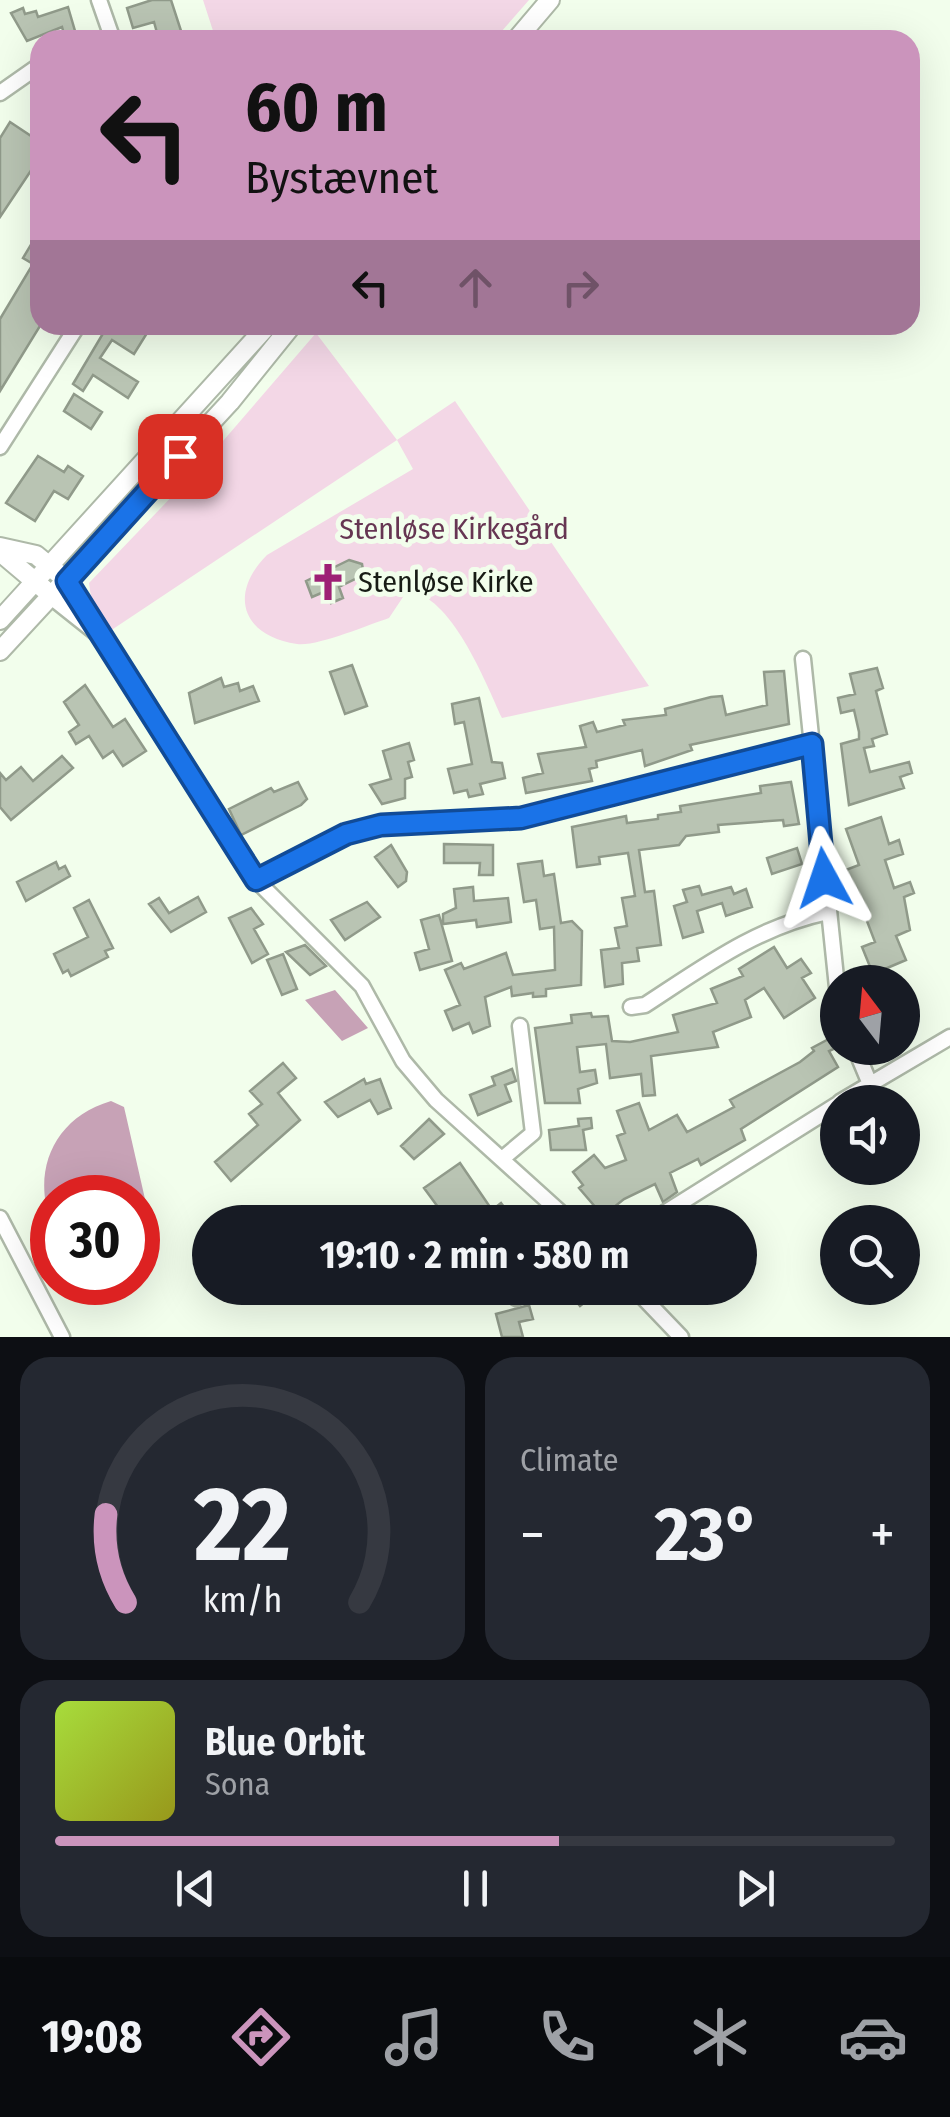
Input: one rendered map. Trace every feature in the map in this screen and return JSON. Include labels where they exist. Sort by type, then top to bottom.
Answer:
[{"type":"street","points":[[99,0],[110,30]]},
{"type":"street","points":[[524,30],[550,0]]},
{"type":"street","points":[[0,93],[30,73]]},
{"type":"street","points":[[0,448],[72,335]]},
{"type":"street","points":[[0,620],[259,335]]},
{"type":"street","points":[[0,652],[230,402],[284,335]]},
{"type":"street","points":[[0,550],[36,554],[80,596],[96,632],[256,880],[362,986],[403,1061],[436,1100],[552,1205]]},
{"type":"street","points":[[0,550],[96,632]]},
{"type":"street","points":[[803,659],[834,965]]},
{"type":"street","points":[[256,880],[346,834],[381,825],[521,818],[812,744]]},
{"type":"street","points":[[631,1007],[645,1005],[751,936],[785,921],[828,912]]},
{"type":"street","points":[[502,1160],[533,1133],[520,1026]]},
{"type":"street","points":[[862,1065],[870,1084],[950,1037]]},
{"type":"street","points":[[677,1205],[820,1115]]},
{"type":"street","points":[[0,1218],[62,1337]]},
{"type":"street","points":[[650,1305],[681,1337]]},
{"type":"green space","points":[[203,0],[529,0],[503,30],[213,30]]},
{"type":"green space","points":[[314,335],[397,440],[110,631],[91,597],[89,583],[204,463]]},
{"type":"green space","name":"Stenløse Kirkegård","points":[[455,401],[649,686],[502,718],[476,662],[452,623],[423,596],[407,591],[389,618],[316,642],[297,644],[278,639],[253,623],[245,598],[255,570],[267,555],[413,469],[397,440]]},
{"type":"shaded area","points":[[335,990],[368,1028],[342,1041],[305,1000]]},
{"type":"shaded area","points":[[111,1101],[124,1107],[140,1175],[45,1175],[61,1134],[91,1109]]},
{"type":"building","points":[[152,0],[171,0],[181,30],[156,30],[154,22],[133,28],[127,8]]},
{"type":"building","points":[[68,7],[75,30],[30,30],[27,41],[11,13],[23,8],[25,14],[36,11],[38,17]]},
{"type":"building","points":[[10,122],[30,135],[30,172],[0,217],[0,138]]},
{"type":"building","points":[[30,269],[30,335],[34,335],[0,391],[0,319]]},
{"type":"building","points":[[102,335],[146,335],[134,354],[112,340],[100,358],[138,382],[128,398],[93,375],[83,391],[73,384]]},
{"type":"building","points":[[74,394],[102,412],[91,429],[64,411]]},
{"type":"building","points":[[38,456],[64,472],[68,466],[83,476],[68,499],[54,491],[35,521],[6,503]]},
{"type":"building","name":"Stenløse Kirke","points":[[349,560],[362,564],[363,570],[361,576],[339,587],[343,598],[331,603],[326,591],[312,597],[306,581]]},
{"type":"building","points":[[352,665],[367,706],[345,714],[330,672]]},
{"type":"building","points":[[877,668],[883,688],[876,691],[887,734],[872,739],[874,746],[864,748],[870,772],[909,762],[912,773],[900,777],[904,788],[849,805],[841,744],[859,739],[859,732],[854,710],[841,713],[838,698],[855,694],[850,674]]},
{"type":"building","points":[[784,671],[789,724],[690,745],[692,750],[645,766],[642,750],[596,761],[597,767],[589,769],[592,781],[526,793],[523,778],[543,773],[538,754],[586,747],[580,726],[593,722],[597,732],[625,725],[623,720],[666,715],[665,709],[711,697],[722,696],[726,715],[767,705],[764,672]]},
{"type":"building","points":[[221,678],[224,687],[238,683],[240,691],[253,686],[259,701],[195,723],[189,693]]},
{"type":"building","points":[[85,685],[113,727],[125,719],[146,751],[123,766],[113,751],[103,758],[89,736],[76,744],[69,732],[79,725],[64,702]]},
{"type":"building","points":[[479,698],[492,762],[502,763],[505,778],[480,784],[483,794],[469,797],[467,790],[454,793],[448,769],[472,764],[464,722],[455,724],[452,704]]},
{"type":"building","points":[[409,743],[414,760],[408,762],[412,777],[405,779],[405,798],[382,804],[370,785],[391,779],[383,751]]},
{"type":"building","points":[[62,756],[73,768],[11,820],[0,807],[0,773],[6,780],[21,767],[33,781]]},
{"type":"building","points":[[298,782],[307,799],[301,805],[241,835],[229,809],[271,788],[274,792]]},
{"type":"building","points":[[791,782],[799,824],[784,826],[783,820],[718,825],[719,832],[686,836],[679,845],[639,850],[645,892],[654,891],[661,945],[637,948],[639,961],[622,963],[623,984],[605,987],[601,950],[619,948],[615,928],[627,926],[622,898],[635,896],[628,853],[599,857],[600,864],[577,867],[572,827],[626,816],[627,823],[658,819],[658,815],[681,812],[680,806],[761,793],[760,786]]},
{"type":"building","points":[[881,817],[889,844],[899,840],[903,854],[885,860],[894,888],[910,882],[914,893],[904,897],[910,930],[896,936],[906,960],[894,965],[869,965],[862,947],[875,942],[854,887],[849,889],[843,871],[859,865],[846,829]]},
{"type":"building","points":[[444,844],[493,845],[493,875],[479,875],[480,863],[444,863]]},
{"type":"building","points":[[391,845],[407,872],[406,881],[398,887],[375,857]]},
{"type":"building","points":[[797,848],[802,864],[772,874],[767,858]]},
{"type":"building","points":[[542,861],[544,876],[554,874],[561,923],[572,921],[582,931],[581,985],[546,989],[546,996],[533,997],[533,993],[512,996],[511,987],[485,997],[490,1026],[473,1033],[469,1023],[453,1030],[445,1011],[460,1005],[445,970],[461,963],[464,969],[506,953],[513,975],[555,970],[554,927],[540,929],[536,900],[524,902],[518,864]]},
{"type":"building","points":[[56,862],[59,869],[65,866],[70,876],[26,901],[17,882]]},
{"type":"building","points":[[699,886],[702,895],[731,887],[734,894],[746,889],[752,907],[726,916],[722,903],[697,911],[703,932],[683,938],[674,906],[687,902],[683,890]]},
{"type":"building","points":[[473,887],[474,901],[508,898],[511,922],[477,927],[476,920],[443,924],[443,914],[456,908],[454,889]]},
{"type":"building","points":[[198,897],[206,912],[171,932],[149,904],[159,898],[169,913]]},
{"type":"building","points":[[89,900],[113,948],[105,951],[108,957],[71,976],[68,970],[63,973],[54,954],[88,937],[74,908]]},
{"type":"building","points":[[367,902],[380,917],[345,940],[331,920]]},
{"type":"building","points":[[251,908],[263,924],[254,929],[268,954],[252,963],[229,918]]},
{"type":"building","points":[[439,915],[452,961],[420,970],[415,953],[429,949],[421,920]]},
{"type":"building","points":[[305,945],[326,966],[310,975],[286,952]]},
{"type":"building","points":[[774,947],[787,968],[801,959],[811,973],[802,978],[815,998],[784,1018],[764,988],[745,1000],[751,1017],[713,1032],[718,1047],[651,1056],[655,1095],[643,1096],[641,1074],[610,1078],[606,1044],[577,1047],[580,1072],[595,1070],[597,1083],[578,1089],[580,1103],[545,1103],[535,1028],[572,1023],[571,1015],[591,1013],[592,1017],[608,1016],[612,1041],[630,1042],[678,1032],[673,1015],[717,1003],[711,989],[743,976],[739,969]]},
{"type":"building","points":[[283,954],[297,989],[282,995],[267,960]]},
{"type":"building","points":[[820,1044],[820,1065],[838,1067],[741,1129],[745,1140],[701,1165],[698,1159],[670,1173],[677,1192],[663,1202],[655,1184],[617,1205],[594,1205],[579,1188],[583,1185],[573,1172],[594,1155],[605,1168],[626,1160],[617,1136],[625,1133],[617,1111],[639,1103],[649,1130],[677,1115],[687,1132],[734,1107],[730,1100],[800,1062],[814,1051],[812,1048]]},
{"type":"building","points":[[283,1063],[296,1078],[278,1093],[300,1120],[231,1181],[215,1162],[258,1125],[249,1114],[262,1104],[250,1091]]},
{"type":"building","points":[[512,1069],[516,1081],[505,1085],[511,1101],[478,1115],[470,1095],[495,1085],[492,1077]]},
{"type":"building","points":[[364,1079],[366,1084],[380,1079],[391,1108],[378,1114],[370,1100],[338,1117],[325,1102]]},
{"type":"building","points":[[591,1118],[592,1128],[583,1130],[586,1150],[551,1150],[549,1130],[579,1126],[578,1119]]},
{"type":"building","points":[[429,1119],[444,1134],[414,1159],[401,1146]]},
{"type":"building","points":[[460,1163],[489,1205],[436,1205],[424,1188]]},
{"type":"building","points":[[529,1305],[533,1319],[519,1322],[523,1337],[502,1337],[496,1314]]},
{"type":"place","name":"Stenløse Kirke","points":[[328,582]]},
{"type":"route","points":[[180,456],[67,581],[80,596],[96,632],[172,753],[256,880],[346,834],[381,825],[485,823],[521,818],[812,744],[824,878]]}]
